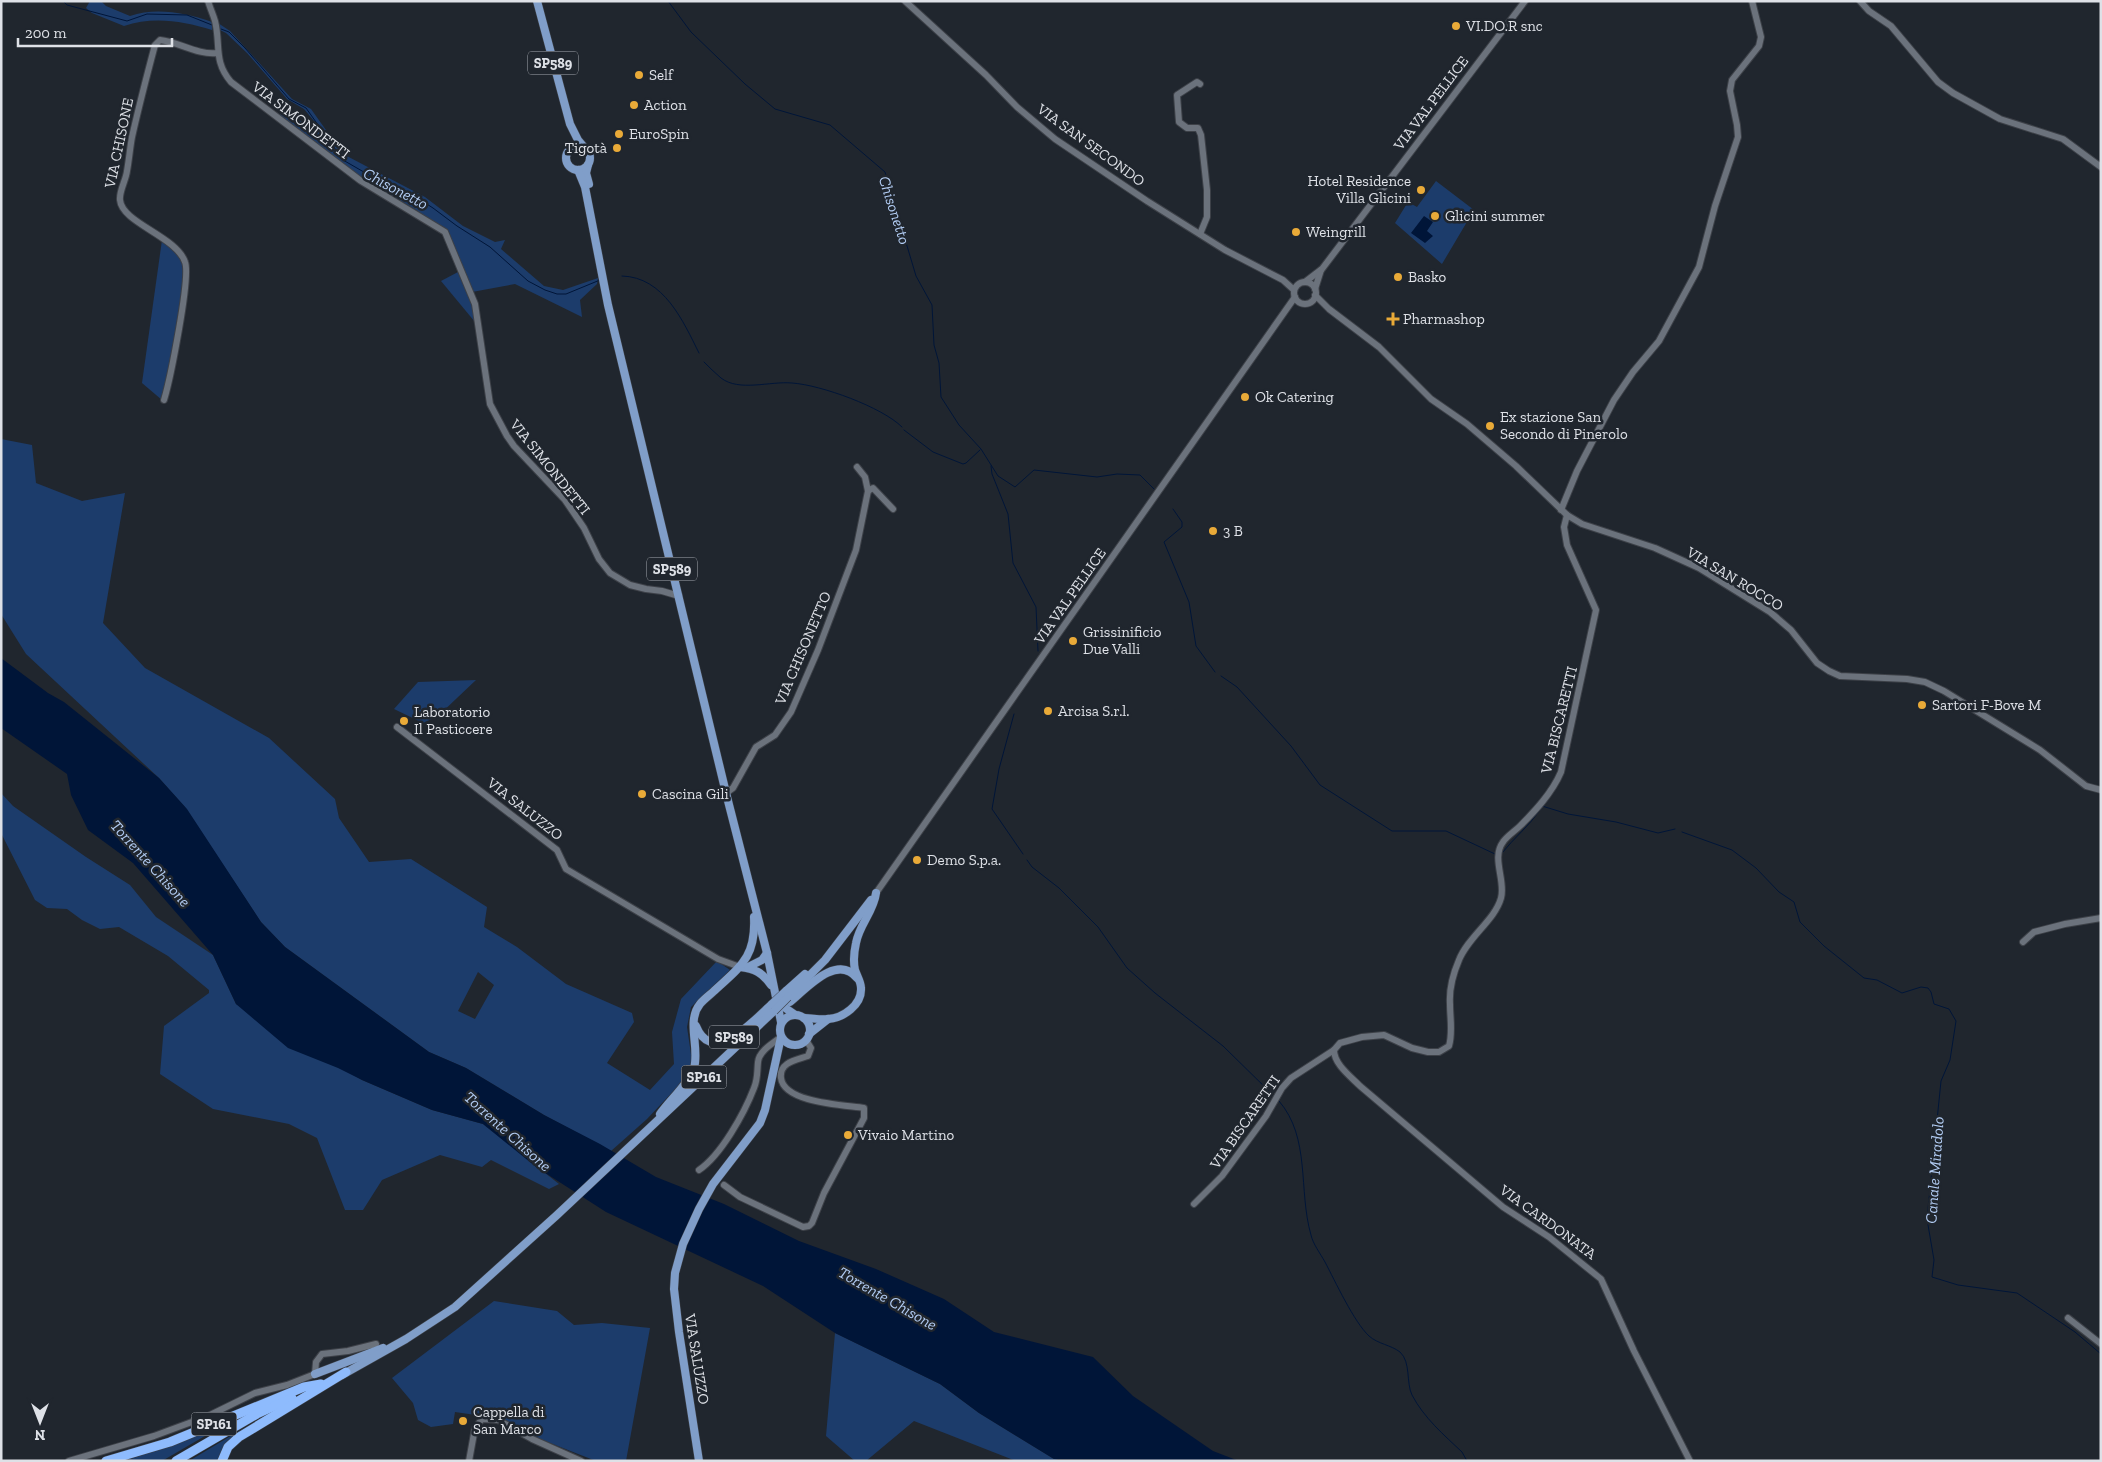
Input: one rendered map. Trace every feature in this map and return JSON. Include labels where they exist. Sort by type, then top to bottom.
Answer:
[{"type":"highway","name":"SP161","points":[[222,1461],[228,1447],[238,1437],[346,1372]]},
{"type":"highway","name":"SP161","points":[[106,1461],[170,1442],[304,1387],[321,1384]]},
{"type":"highway","name":"SP161","points":[[176,1461],[257,1414],[321,1384]]},
{"type":"main road","name":"SP589","points":[[537,1],[570,124],[571,140],[567,153],[568,164],[578,170],[585,187],[608,305],[614,324]]},
{"type":"main road","name":"SP589","points":[[570,124],[578,140],[590,154],[586,173],[614,324],[726,793],[767,953],[775,1008],[781,1022],[779,1032],[784,1041],[793,1045]]},
{"type":"main road","points":[[567,153],[576,146],[584,147]]},
{"type":"main road","points":[[578,170],[588,165]]},
{"type":"main road","name":"SP589","points":[[650,1128],[671,1099],[692,1076],[696,1057],[694,1022],[699,1004],[744,967],[750,954],[755,936],[749,886]]},
{"type":"main road","points":[[775,1008],[804,1018],[828,1019],[842,1015],[852,1009],[859,999],[862,989],[855,970],[856,941],[875,902],[876,893]]},
{"type":"main road","name":"SP161","points":[[321,1384],[406,1340],[455,1307],[557,1215],[788,997],[825,960],[876,893]]},
{"type":"main road","points":[[750,954],[756,952],[767,953]]},
{"type":"main road","points":[[744,967],[762,960],[767,953]]},
{"type":"main road","points":[[744,967],[765,977],[773,987]]},
{"type":"main road","points":[[788,997],[834,969],[845,969],[853,973],[859,981]]},
{"type":"main road","name":"SP589","points":[[694,1022],[699,1034],[705,1039],[712,1042],[728,1041],[775,1008]]},
{"type":"main road","points":[[781,1022],[794,1014]]},
{"type":"main road","points":[[804,1018],[810,1025],[808,1037]]},
{"type":"main road","points":[[777,1059],[793,1045],[808,1037],[828,1019]]},
{"type":"main road","name":"VIA SALUZZO","points":[[699,1461],[675,1302],[674,1281],[678,1260],[689,1230],[713,1184],[760,1123],[765,1110],[781,1037]]},
{"type":"main road","points":[[314,1374],[406,1340]]},
{"type":"street","name":"VIA SIMONDETTI","points":[[208,1],[215,22],[217,53],[222,72],[231,82],[361,181],[445,232],[475,304],[490,404],[507,436],[514,446],[565,500],[584,528],[603,566],[630,585],[679,596]]},
{"type":"street","name":"VIA SAN SECONDO","points":[[905,1],[1017,107],[1055,139],[1224,250],[1283,280]]},
{"type":"street","name":"VIA VAL PELLICE","points":[[1322,269],[1525,1]]},
{"type":"street","points":[[1561,510],[1577,471],[1614,400],[1633,372],[1659,341],[1699,267],[1715,206],[1738,137],[1730,91],[1732,80],[1759,46],[1760,37],[1752,1]]},
{"type":"street","points":[[1860,1],[1869,11],[1892,26],[1938,82],[1953,93],[2000,119],[2063,139],[2101,167]]},
{"type":"street","name":"VIA CHISONE","points":[[164,400],[169,383],[184,293],[186,262],[182,255],[168,242],[128,215],[122,209],[120,200],[132,138],[155,45],[160,40],[168,41],[209,54],[217,53]]},
{"type":"street","points":[[1200,84],[1197,82],[1177,95],[1177,109],[1179,122],[1186,128],[1198,128],[1201,134],[1207,190],[1207,217],[1200,234]]},
{"type":"street","name":"SP161","points":[[1294,290],[1302,282],[1322,269]]},
{"type":"street","name":"SP161","points":[[1285,313],[1305,303],[1315,292],[1322,269]]},
{"type":"street","points":[[1283,280],[1310,284],[1315,292]]},
{"type":"street","points":[[1283,280],[1294,290],[1295,297],[1305,303]]},
{"type":"street","name":"VIA SAN ROCCO","points":[[1315,292],[1329,309],[1379,347],[1431,399],[1483,437],[1516,466],[1567,516],[1582,524],[1656,548],[1699,568],[1770,612],[1791,630],[1817,663],[1829,671],[1840,676],[1859,679],[1907,679],[1924,682],[1944,691],[2040,750],[2086,786],[2101,790]]},
{"type":"street","name":"SP161","points":[[1285,313],[1295,297]]},
{"type":"street","name":"VIA SAN ROCCO","points":[[1305,303],[1329,309]]},
{"type":"street","name":"VIA VAL PELLICE","points":[[876,893],[1285,313]]},
{"type":"street","points":[[857,467],[865,477],[868,491],[873,488],[893,509]]},
{"type":"street","name":"VIA CHISONETTO","points":[[726,793],[733,788],[756,747],[776,735],[791,712],[818,650],[856,550],[868,491]]},
{"type":"street","name":"VIA BISCARETTI","points":[[1194,1204],[1222,1176],[1266,1116],[1275,1097],[1287,1082],[1334,1050],[1340,1042],[1374,1035],[1384,1035],[1412,1048],[1428,1052],[1439,1052],[1449,1046],[1452,1036],[1450,987],[1459,958],[1496,909],[1502,896],[1499,850],[1503,842],[1529,817],[1557,782],[1581,686],[1596,610],[1568,545],[1564,527],[1567,516]]},
{"type":"street","name":"VIA SALUZZO","points":[[397,727],[557,850],[566,869],[718,959],[744,967]]},
{"type":"street","points":[[2023,942],[2034,932],[2101,918]]},
{"type":"street","points":[[698,1170],[714,1158],[721,1148],[754,1088],[759,1071],[758,1060],[764,1051],[781,1037]]},
{"type":"street","points":[[724,1185],[740,1197],[803,1227],[809,1226],[824,1193],[864,1118],[864,1108],[806,1098],[787,1090],[782,1083],[780,1075],[783,1067],[786,1064],[808,1056],[811,1048],[808,1037]]},
{"type":"street","name":"VIA CARDONATA","points":[[1334,1050],[1334,1056],[1340,1065],[1360,1086],[1503,1207],[1549,1237],[1601,1279],[1634,1352],[1690,1461]]},
{"type":"street","points":[[2068,1318],[2101,1344]]},
{"type":"street","points":[[69,1461],[154,1436],[208,1416],[255,1394],[314,1374],[316,1362],[322,1354],[348,1351],[376,1344]]},
{"type":"street","points":[[468,1461],[475,1428],[482,1419],[498,1420],[532,1440],[581,1461]]},
{"type":"shaded area","points":[[90,1],[101,1],[106,6],[130,16],[150,12],[171,12],[192,16],[212,22],[212,30],[179,22],[157,20],[124,26],[92,13],[86,8]]},
{"type":"shaded area","points":[[218,23],[230,31],[292,99],[311,109],[343,154],[425,197],[463,226],[495,242],[505,240],[501,249],[544,286],[563,290],[598,278],[597,284],[580,300],[582,317],[515,284],[472,292],[450,235],[415,209],[361,178],[273,112],[319,127],[304,109],[287,99],[247,53],[226,33],[218,29]]},
{"type":"shaded area","name":"Glicini summer","points":[[1436,181],[1474,210],[1442,264],[1395,223],[1408,202],[1417,207]]},
{"type":"shaded area","points":[[162,240],[180,254],[185,271],[167,383],[162,400],[142,383]]},
{"type":"shaded area","points":[[458,272],[473,306],[475,322],[441,281]]},
{"type":"shaded area","points":[[1,439],[32,445],[36,483],[82,501],[125,493],[103,623],[145,668],[269,738],[335,799],[339,818],[369,862],[411,859],[487,907],[484,927],[517,947],[566,984],[632,1013],[634,1022],[607,1063],[650,1090],[674,1064],[672,1032],[681,999],[717,961],[730,970],[691,1007],[687,1027],[692,1061],[683,1081],[647,1119],[611,1151],[544,1115],[466,1068],[429,1052],[285,947],[261,922],[184,806],[159,778],[26,654],[1,614]],"holes":[[[478,972],[494,985],[475,1019],[458,1011]]]},
{"type":"shaded area","points":[[476,680],[438,716],[423,723],[394,709],[418,682]]},
{"type":"shaded area","points":[[1,793],[13,806],[130,885],[156,917],[213,955],[236,1004],[362,1080],[432,1110],[483,1124],[559,1184],[549,1189],[491,1160],[482,1167],[440,1155],[382,1180],[363,1210],[345,1210],[317,1138],[289,1124],[213,1109],[160,1074],[164,1026],[209,993],[209,990],[168,956],[119,927],[100,929],[82,920],[67,909],[47,908],[35,900],[1,833]]},
{"type":"shaded area","points":[[494,1301],[557,1311],[574,1325],[602,1323],[650,1328],[626,1461],[596,1461],[540,1439],[503,1419],[455,1412],[453,1424],[431,1427],[418,1420],[413,1403],[392,1378]]},
{"type":"shaded area","points":[[835,1333],[940,1384],[979,1413],[1054,1459],[1063,1461],[1016,1461],[914,1421],[866,1461],[855,1461],[826,1436]]},
{"type":"shaded area","points":[[222,1426],[162,1461],[125,1461]]},
{"type":"shaded area","points":[[244,1428],[227,1442],[217,1461],[189,1461]]},
{"type":"water","points":[[1424,216],[1433,222],[1427,231],[1433,236],[1425,243],[1411,233]]},
{"type":"water","name":"Torrente Chisone","points":[[1,658],[48,693],[64,702],[159,778],[187,809],[261,922],[285,947],[429,1052],[466,1068],[544,1115],[600,1144],[656,1177],[724,1204],[799,1241],[876,1269],[944,1299],[994,1332],[1093,1357],[1133,1396],[1213,1451],[1239,1461],[1054,1459],[979,1413],[940,1384],[835,1333],[763,1286],[606,1212],[536,1167],[483,1124],[432,1110],[288,1048],[236,1004],[213,955],[133,863],[88,830],[71,795],[67,774],[1,728]]},
{"type":"waterway","name":"Chisonetto","points":[[63,1],[67,5],[127,21],[147,14],[187,15],[212,25]]},
{"type":"waterway","name":"Chisonetto","points":[[668,1],[691,32],[745,84],[775,109],[830,125],[885,172],[916,276],[932,305],[934,345],[939,363],[941,397],[959,425],[981,449],[998,476],[1015,487],[1034,470],[1097,477],[1117,474],[1140,475],[1154,489]]},
{"type":"waterway","name":"Chisonetto","points":[[221,29],[229,32],[245,48],[289,99],[306,108],[343,160],[376,179],[408,192],[433,208],[490,247],[528,281],[545,290],[557,294],[566,294],[600,280]]},
{"type":"waterway","name":"Chisonetto","points":[[622,276],[637,278],[661,292],[679,315],[699,353]]},
{"type":"waterway","name":"Chisonetto","points":[[704,362],[728,382],[746,385],[792,383],[819,388],[866,405],[893,419],[902,427]]},
{"type":"waterway","name":"Chisonetto","points":[[904,430],[933,452],[963,464],[980,450]]},
{"type":"waterway","points":[[991,466],[992,474],[1008,514],[1013,563],[1036,607],[1038,651]]},
{"type":"waterway","points":[[1173,509],[1182,522],[1182,527],[1164,542],[1189,602],[1196,646],[1215,672]]},
{"type":"waterway","points":[[1221,676],[1237,687],[1291,746],[1320,785],[1392,831],[1446,831],[1495,854]]},
{"type":"waterway","points":[[1014,714],[999,769],[992,809],[1023,854]]},
{"type":"waterway","points":[[1542,806],[1568,814],[1616,822],[1658,833],[1675,829]]},
{"type":"waterway","points":[[1502,853],[1540,810]]},
{"type":"waterway","name":"Canale Miradolo","points":[[1682,832],[1732,850],[1756,868],[1779,892],[1794,902],[1800,922],[1824,946],[1864,978],[1877,980],[1902,993],[1921,987],[1928,988],[1934,1004],[1949,1009],[1956,1021],[1950,1060],[1941,1081],[1927,1219],[1934,1260],[1932,1277],[1958,1285],[2017,1293],[2075,1332],[2101,1354]]},
{"type":"waterway","points":[[1027,860],[1032,867],[1059,888],[1098,927],[1127,968],[1155,993],[1223,1046],[1272,1094]]},
{"type":"waterway","points":[[1279,1101],[1296,1131],[1300,1148],[1307,1218],[1315,1245],[1363,1330],[1373,1339],[1400,1352],[1406,1361],[1412,1395],[1422,1411],[1462,1452],[1467,1461]]},
{"type":"place","name":"VI.DO.R snc","points":[[1456,26]]},
{"type":"place","name":"Self","points":[[639,75]]},
{"type":"place","name":"Action","points":[[634,105]]},
{"type":"place","name":"EuroSpin","points":[[619,134]]},
{"type":"place","name":"Tigotà","points":[[617,148]]},
{"type":"place","name":"Hotel Residence Villa Glicini","points":[[1421,190]]},
{"type":"place","name":"Glicini summer","points":[[1435,216]]},
{"type":"place","name":"Weingrill","points":[[1296,232]]},
{"type":"place","name":"Basko","points":[[1398,277]]},
{"type":"place","name":"Pharmashop","points":[[1393,319]]},
{"type":"place","name":"Ok Catering","points":[[1245,397]]},
{"type":"place","name":"Ex stazione San Secondo di Pinerolo","points":[[1490,426]]},
{"type":"place","name":"3 B","points":[[1213,531]]},
{"type":"place","name":"Grissinificio Due Valli","points":[[1073,641]]},
{"type":"place","name":"Sartori F-Bove M","points":[[1922,705]]},
{"type":"place","name":"Arcisa S.r.l.","points":[[1048,711]]},
{"type":"place","name":"Laboratorio Il Pasticcere","points":[[404,721]]},
{"type":"place","name":"Cascina Gili","points":[[642,794]]},
{"type":"place","name":"Demo S.p.a.","points":[[917,860]]},
{"type":"place","name":"Vivaio Martino","points":[[848,1135]]},
{"type":"place","name":"Cappella di San Marco","points":[[463,1421]]}]
